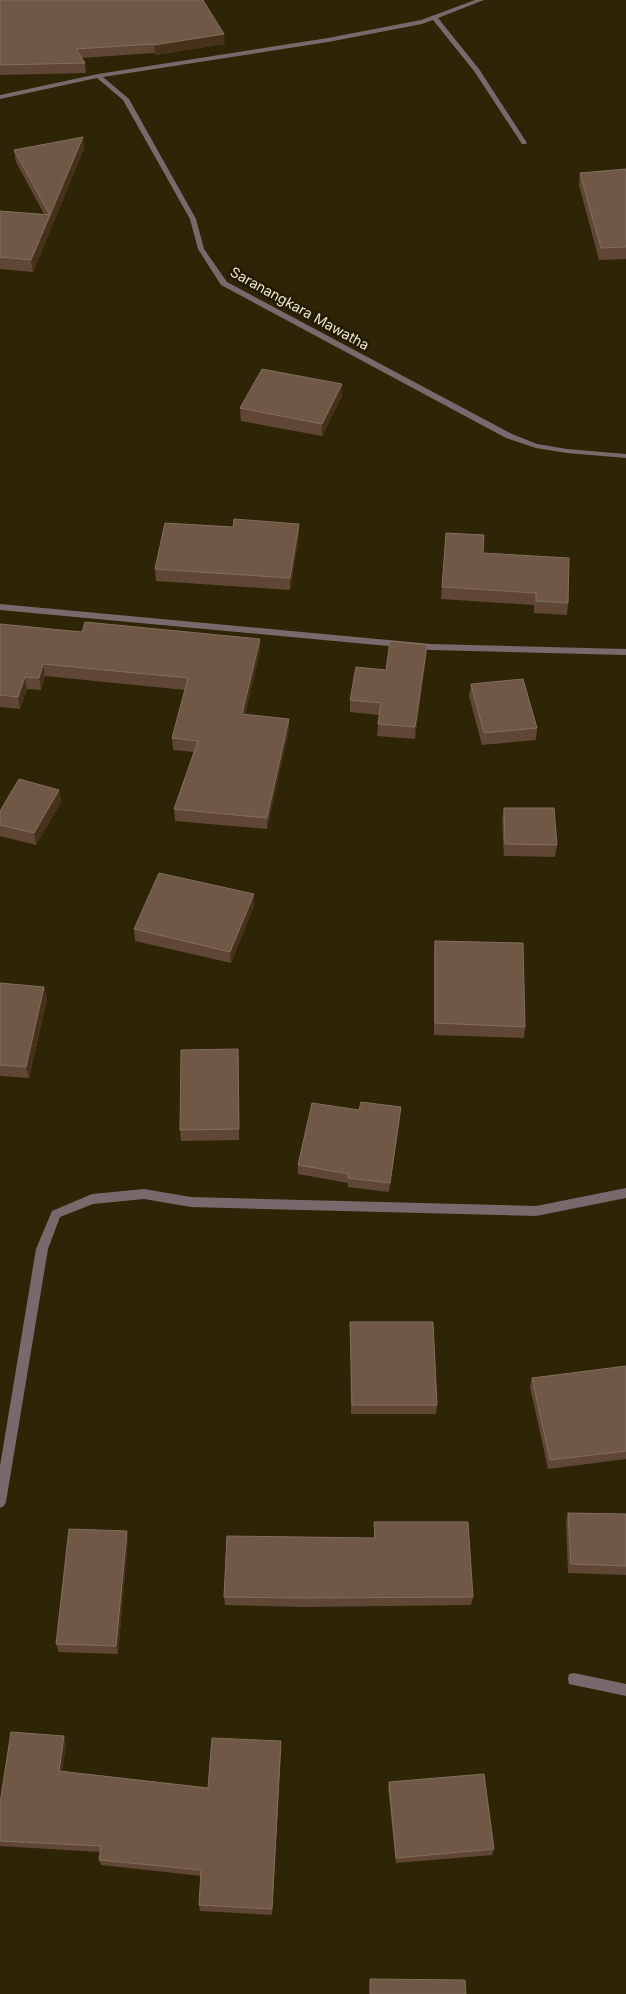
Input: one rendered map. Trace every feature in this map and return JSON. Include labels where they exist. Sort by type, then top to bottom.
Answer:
[{"type":"street","points":[[0,97],[98,76],[328,40],[435,18],[481,0]]},
{"type":"street","points":[[435,18],[477,70],[524,144]]},
{"type":"street","name":"Saranangkara Mawatha","points":[[98,76],[126,100],[193,219],[201,249],[224,283],[509,436],[536,446],[567,451],[626,456]]},
{"type":"street","points":[[0,607],[431,647],[626,652]]},
{"type":"street","points":[[0,1502],[42,1249],[56,1214],[92,1200],[144,1194],[191,1202],[536,1211],[626,1193]]},
{"type":"street","points":[[574,1679],[626,1690]]},
{"type":"building","points":[[0,0],[203,0],[224,34],[154,45],[76,49],[85,63],[0,65]]},
{"type":"building","points":[[83,137],[31,260],[0,257],[0,211],[50,215],[14,150]]},
{"type":"building","points":[[626,169],[626,247],[601,248],[580,173]]},
{"type":"building","points":[[262,369],[342,384],[322,424],[240,408]]},
{"type":"building","points":[[234,519],[299,524],[290,578],[155,569],[165,523],[233,527]]},
{"type":"building","points":[[446,533],[484,535],[483,553],[569,558],[568,603],[536,601],[536,593],[442,587]]},
{"type":"building","points":[[85,622],[260,639],[242,714],[289,719],[267,818],[174,809],[198,741],[172,738],[188,678],[43,664],[39,678],[25,677],[18,697],[0,695],[0,624],[82,632]]},
{"type":"building","points":[[390,641],[427,645],[415,727],[378,724],[381,703],[350,700],[356,667],[386,670]]},
{"type":"building","points":[[523,679],[537,728],[484,733],[471,684]]},
{"type":"building","points":[[19,779],[59,790],[34,833],[0,825],[0,811]]},
{"type":"building","points":[[504,808],[554,808],[557,845],[505,844]]},
{"type":"building","points":[[159,873],[254,894],[230,952],[134,929]]},
{"type":"building","points":[[435,941],[523,943],[525,1027],[435,1023]]},
{"type":"building","points":[[0,983],[44,987],[26,1067],[0,1065]]},
{"type":"building","points":[[238,1049],[239,1129],[180,1130],[181,1050]]},
{"type":"building","points":[[361,1102],[401,1107],[390,1183],[348,1178],[349,1174],[298,1165],[312,1103],[359,1110]]},
{"type":"building","points":[[350,1322],[433,1322],[437,1405],[352,1405]]},
{"type":"building","points":[[626,1366],[626,1451],[550,1460],[532,1378]]},
{"type":"building","points":[[568,1513],[626,1514],[626,1566],[571,1564]]},
{"type":"building","points":[[374,1522],[468,1522],[473,1597],[224,1597],[227,1536],[375,1538]]},
{"type":"building","points":[[69,1529],[127,1531],[116,1646],[56,1644]]},
{"type":"building","points":[[11,1732],[64,1736],[59,1771],[208,1788],[212,1738],[281,1741],[272,1909],[199,1905],[201,1870],[99,1860],[101,1846],[0,1841],[0,1803]]},
{"type":"building","points":[[484,1774],[494,1849],[396,1858],[389,1782]]},
{"type":"building","points":[[370,1979],[465,1980],[466,1994],[370,1994]]}]
